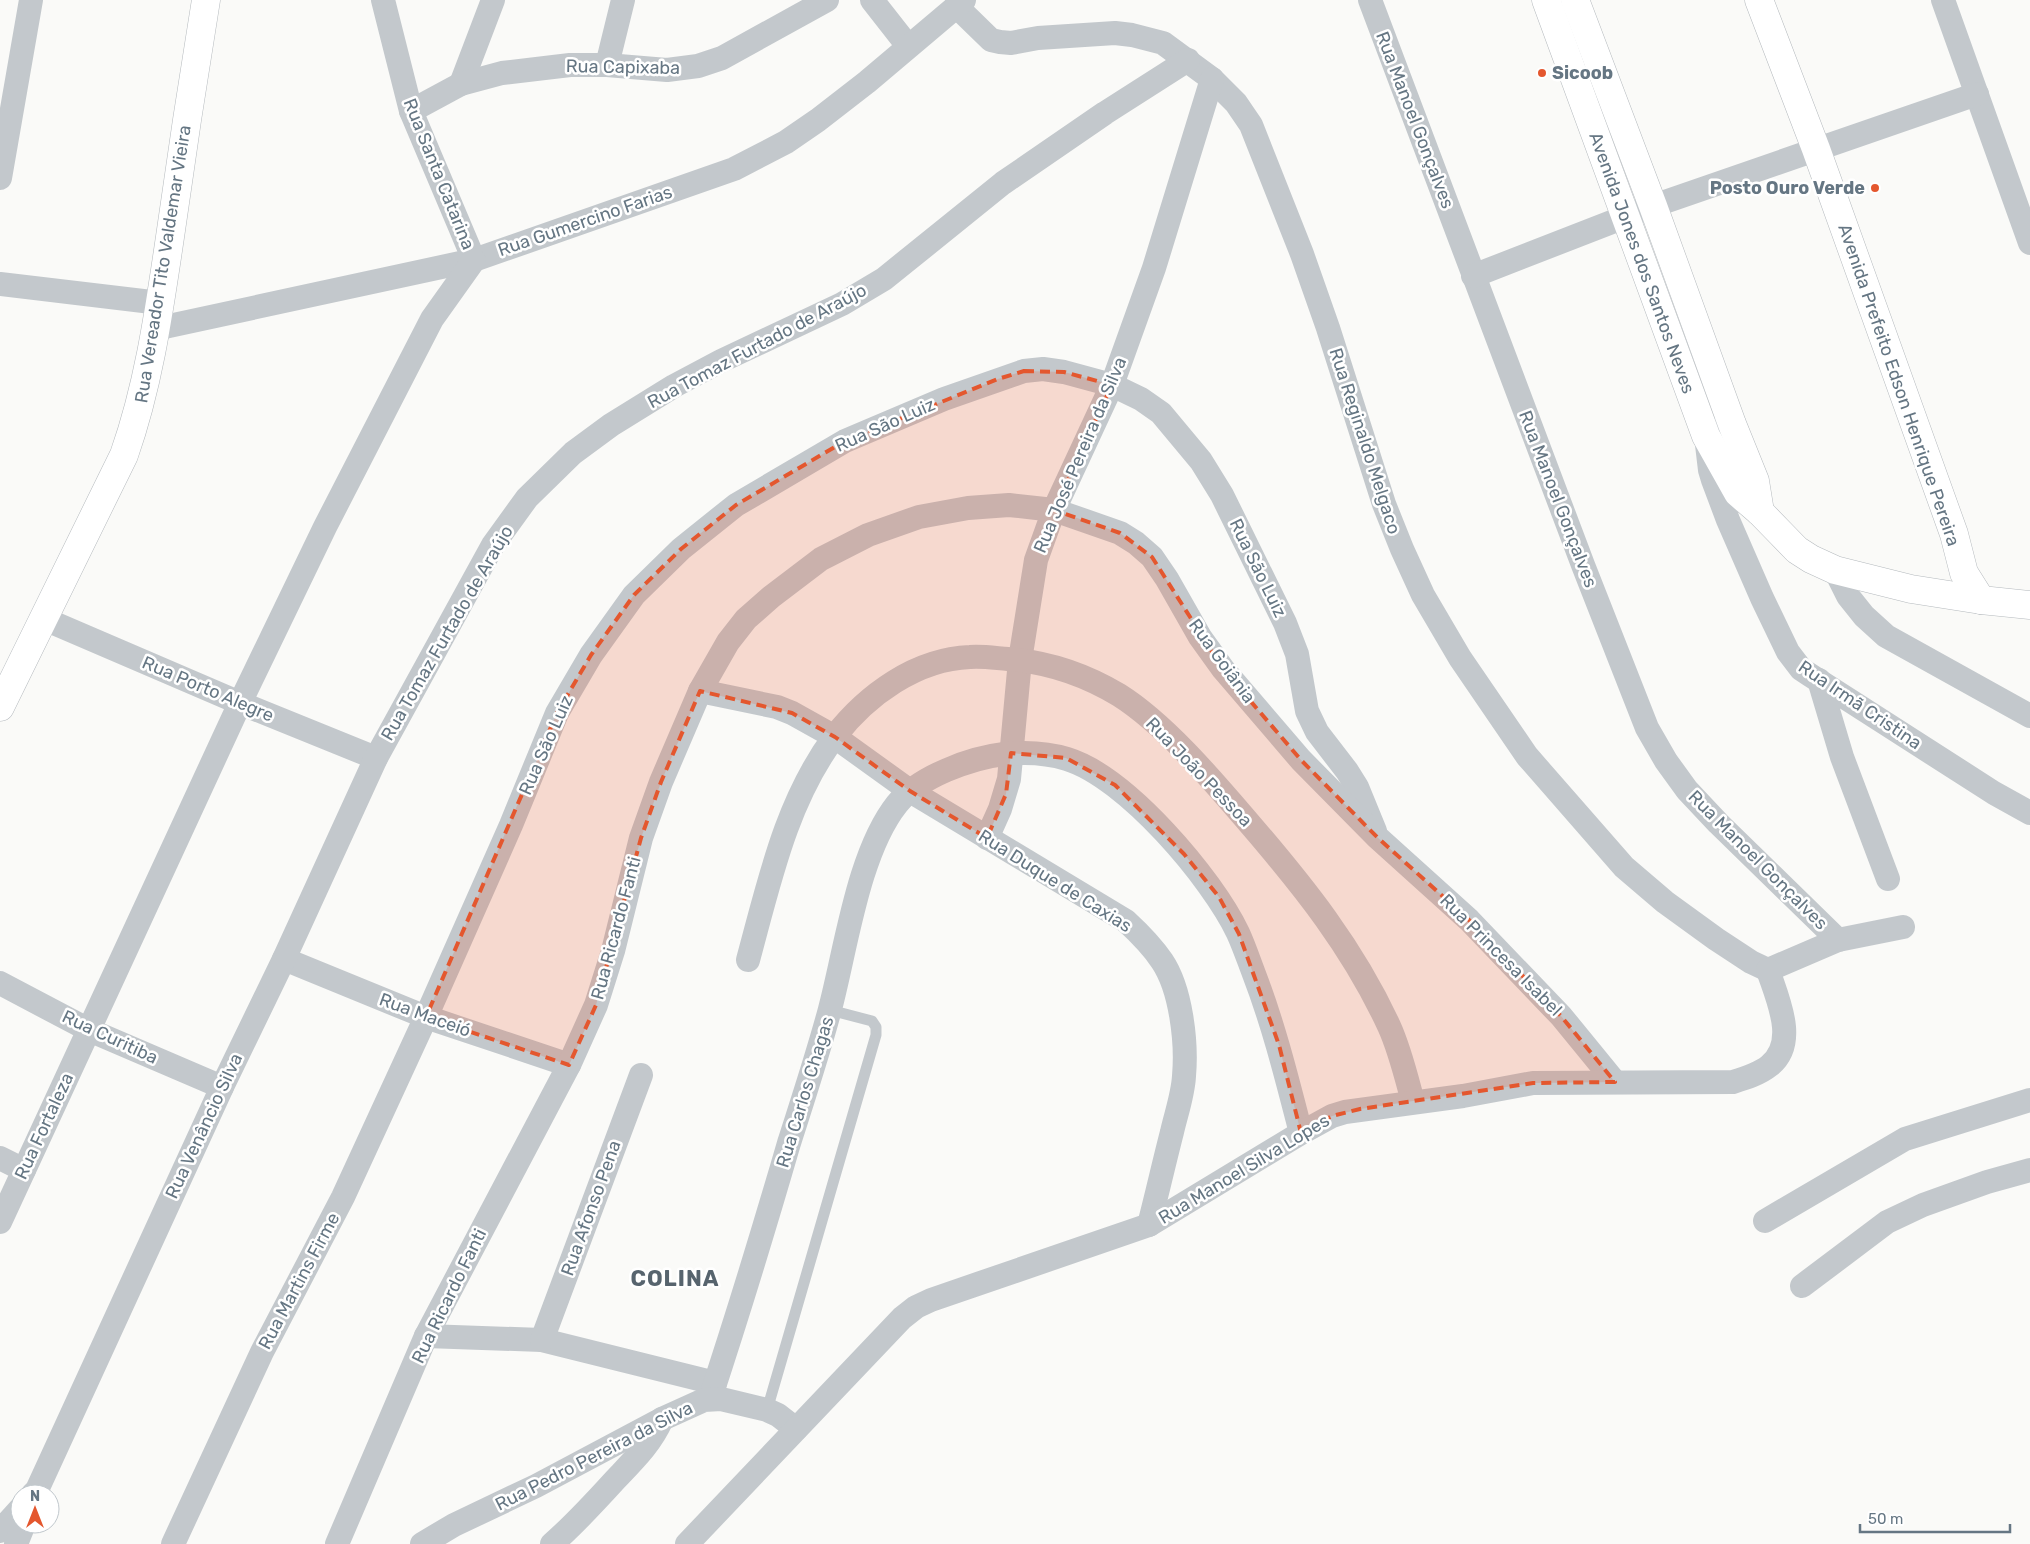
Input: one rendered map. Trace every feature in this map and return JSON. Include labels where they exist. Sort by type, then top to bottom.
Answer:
[{"type":"main road","name":"Rua Vereador Tito Valdemar Vieira","points":[[0,707],[42,618],[124,455],[137,418],[148,378],[206,0]]},
{"type":"main road","name":"Avenida Jones dos Santos Neves","points":[[1546,0],[1706,436],[1738,494],[1760,512],[1797,550],[1835,570],[1911,589],[2030,605]]},
{"type":"main road","name":"Avenida Jones dos Santos Neves","points":[[1575,0],[1653,206],[1732,424],[1755,480],[1760,512]]},
{"type":"main road","name":"Avenida Prefeito Edson Henrique Pereira","points":[[1758,0],[1816,149],[1954,534],[1964,573],[1979,599]]},
{"type":"main road","points":[[1954,534],[1981,573],[1999,587],[2030,600]]},
{"type":"street","points":[[0,178],[31,0]]},
{"type":"street","name":"Rua Santa Catarina","points":[[383,0],[411,112],[474,260]]},
{"type":"street","points":[[461,84],[493,0]]},
{"type":"street","points":[[607,65],[623,0]]},
{"type":"street","name":"Rua Capixaba","points":[[411,112],[461,84],[526,69],[570,65],[607,65],[667,70],[698,66],[722,58],[827,0]]},
{"type":"street","points":[[872,0],[908,46]]},
{"type":"street","name":"Rua Manoel Gonçalves","points":[[1370,0],[1473,276],[1647,728],[1666,761],[1687,790],[1718,823],[1838,940]]},
{"type":"street","points":[[1943,0],[2030,243]]},
{"type":"street","name":"Rua Gumercino Farias","points":[[155,329],[474,260],[734,169],[786,142],[818,120],[867,82],[960,3]]},
{"type":"street","name":"Rua Reginaldo Melgaco","points":[[960,3],[983,34],[996,41],[1012,43],[1038,38],[1115,33],[1132,34],[1163,44],[1188,60],[1212,79],[1236,102],[1251,125],[1302,254],[1328,328],[1384,504],[1423,595],[1460,658],[1527,756],[1624,867],[1665,902],[1708,934],[1751,962],[1768,970]]},
{"type":"street","name":"Rua Tomaz Furtado de Araújo","points":[[376,758],[493,544],[527,498],[573,453],[611,425],[674,386],[842,304],[884,279],[1003,183],[1105,113],[1188,60]]},
{"type":"street","name":"Rua José Pereira da Silva","points":[[987,838],[1006,794],[1020,660],[1036,560],[1054,510],[1112,385],[1154,268],[1212,79]]},
{"type":"street","points":[[1473,276],[1653,206],[1978,94]]},
{"type":"street","name":"Rua Fortaleza","points":[[0,1222],[240,703],[325,527],[414,350],[432,319],[474,260]]},
{"type":"street","points":[[0,284],[160,303]]},
{"type":"street","name":"Rua São Luiz","points":[[426,1017],[511,825],[557,713],[591,655],[634,595],[681,548],[736,505],[845,441],[953,396],[1024,371],[1064,372],[1112,385],[1141,399],[1161,413],[1201,461],[1222,496],[1288,631],[1297,654],[1307,711],[1317,732],[1357,787],[1377,837]]},
{"type":"street","points":[[1706,436],[1732,424]]},
{"type":"street","name":"Rua Irmã Cristina","points":[[1706,436],[1710,470],[1728,520],[1788,652],[1802,668],[1818,680],[1994,793],[2030,813]]},
{"type":"street","name":"Rua Ricardo Fanti","points":[[337,1544],[426,1336],[569,1065],[596,1005],[613,951],[641,838],[660,782],[700,691],[728,642],[746,619],[771,597],[821,560],[868,535],[919,517],[968,508],[1009,505],[1054,510]]},
{"type":"street","name":"Rua Goiânia","points":[[1054,510],[1120,533],[1136,542],[1152,557],[1167,579],[1200,637],[1223,669],[1301,760],[1377,837]]},
{"type":"street","points":[[1835,570],[1848,596],[1864,616],[1886,636],[2030,716]]},
{"type":"street","name":"Rua Porto Alegre","points":[[42,618],[240,703],[376,758]]},
{"type":"street","name":"Rua João Pessoa","points":[[748,960],[775,862],[793,810],[835,736],[863,705],[885,686],[911,673],[940,662],[970,657],[1020,660],[1050,665],[1078,673],[1120,696],[1162,729],[1234,805],[1306,890],[1356,961],[1389,1026],[1403,1064],[1413,1102]]},
{"type":"street","points":[[1818,680],[1842,757],[1888,880]]},
{"type":"street","name":"Rua Duque de Caxias","points":[[700,691],[777,707],[835,736],[910,791],[1126,921],[1137,931],[1162,962],[1171,979],[1183,1030],[1184,1077],[1149,1225]]},
{"type":"street","name":"Rua Carlos Chagas","points":[[713,1391],[830,1010],[858,892],[874,844],[896,804],[910,791],[965,761],[984,756],[1011,754],[1044,754],[1066,758],[1086,767],[1115,785],[1184,854],[1219,897],[1239,934],[1279,1045],[1301,1133]]},
{"type":"street","name":"Rua Venâncio Silva","points":[[39,1484],[376,758]]},
{"type":"street","name":"Rua Princesa Isabel","points":[[1377,837],[1482,933],[1561,1016],[1615,1082]]},
{"type":"street","points":[[1768,970],[1838,940],[1903,926]]},
{"type":"street","name":"Rua Maceió","points":[[284,959],[426,1017],[569,1065]]},
{"type":"street","name":"Rua Manoel Silva Lopes","points":[[687,1544],[902,1318],[916,1307],[931,1300],[1149,1225],[1301,1133],[1332,1116],[1345,1112],[1463,1096],[1533,1083],[1733,1082],[1754,1075],[1770,1066],[1780,1054],[1784,1037],[1782,1019],[1768,970]]},
{"type":"street","name":"Rua Curitiba","points":[[0,983],[89,1030],[222,1087]]},
{"type":"street","name":"Rua Martins Firme","points":[[172,1544],[262,1352],[343,1197],[426,1017]]},
{"type":"street","name":"Rua Afonso Pena","points":[[542,1340],[641,1075]]},
{"type":"street","points":[[1765,1221],[1905,1139],[2030,1100]]},
{"type":"street","points":[[0,1158],[24,1170]]},
{"type":"street","points":[[1802,1286],[1894,1218],[1923,1205],[1987,1182],[2030,1170]]},
{"type":"street","points":[[426,1336],[542,1340],[713,1391]]},
{"type":"street","name":"Rua Pedro Pereira da Silva","points":[[422,1544],[454,1525],[536,1486],[713,1391],[721,1399],[767,1410],[778,1415],[796,1429]]},
{"type":"street","points":[[552,1544],[575,1524],[645,1448],[656,1433],[662,1419]]},
{"type":"street","points":[[0,1531],[10,1520]]},
{"type":"lane","points":[[767,1410],[876,1035],[876,1027],[872,1021],[830,1010]]},
{"type":"highlighted area","points":[[1024,371],[1064,372],[1112,385],[1054,510],[1120,533],[1152,557],[1223,669],[1301,760],[1377,837],[1469,920],[1561,1016],[1615,1082],[1533,1083],[1360,1109],[1332,1116],[1301,1133],[1279,1045],[1239,934],[1219,897],[1184,854],[1115,785],[1066,758],[1011,753],[1006,794],[987,838],[910,791],[835,737],[792,713],[700,691],[661,782],[641,838],[596,1005],[569,1065],[426,1017],[557,713],[591,655],[634,595],[681,549],[736,505],[845,441],[998,379]]},
{"type":"place","name":"Sicoob","points":[[1542,73]]},
{"type":"place","name":"Posto Ouro Verde","points":[[1875,188]]},
{"type":"district","name":"COLINA","points":[[675,1278]]}]
